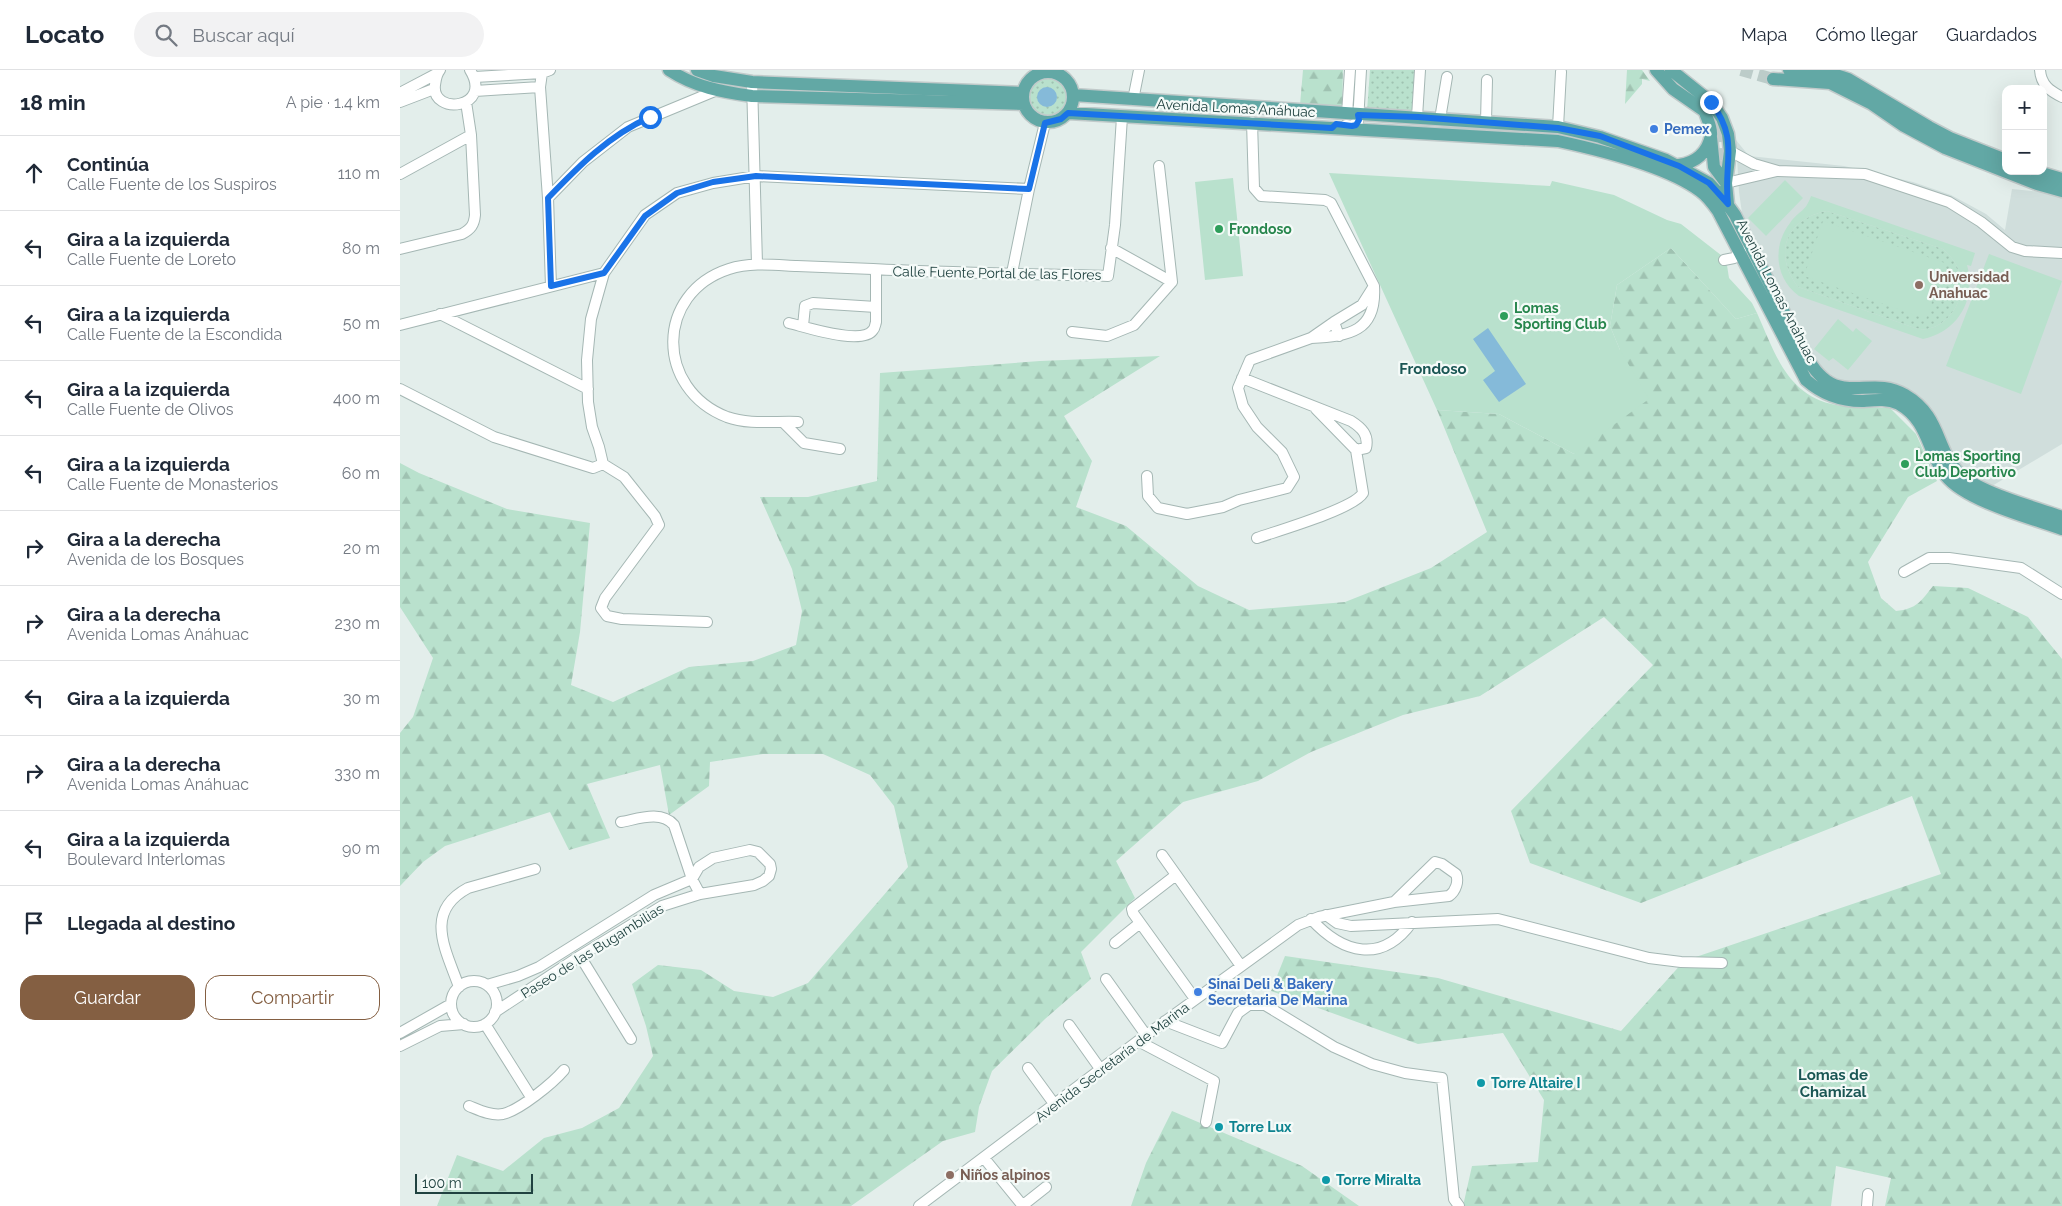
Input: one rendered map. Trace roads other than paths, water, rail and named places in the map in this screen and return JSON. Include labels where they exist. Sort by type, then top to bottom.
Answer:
[{"type":"main road","points":[[669,70],[692,83],[715,91],[752,96],[1023,98]]},
{"type":"main road","points":[[697,70],[714,76],[752,82],[1023,98]]},
{"type":"main road","points":[[1656,70],[1673,89],[1705,112],[1711,135],[1714,167],[1726,183]]},
{"type":"main road","points":[[1671,70],[1711,102],[1725,126],[1730,151],[1726,183],[1728,204]]},
{"type":"main road","points":[[1789,70],[1824,72],[1848,79],[1956,141],[2002,158]]},
{"type":"main road","points":[[1054,71],[1067,81],[1073,95],[1072,105],[1068,113],[1061,119],[1045,123],[1036,120],[1028,113],[1023,98],[1029,81],[1045,72],[1054,71]]},
{"type":"main road","points":[[1773,79],[1822,82],[1837,86],[1872,104],[1904,126],[1945,148],[2037,184],[2062,191]]},
{"type":"main road","name":"Avenida Lomas Anáhuac","points":[[1073,95],[1352,115],[1440,118],[1558,128],[1600,136],[1679,166],[1709,183],[1728,204],[1806,356],[1820,376],[1831,384],[1845,388],[1886,389],[1905,395],[1928,415],[1938,432],[1951,463],[1964,478],[1981,488],[2062,517]]},
{"type":"main road","name":"Avenida Lomas Anáhuac","points":[[1068,113],[1122,118],[1252,122],[1558,141],[1600,150],[1672,175],[1701,191],[1718,211],[1741,251],[1806,380],[1826,394],[1842,400],[1885,400],[1899,404],[1912,415],[1924,430],[1941,470],[1956,487],[1976,498],[2062,529]]},
{"type":"main road","points":[[1679,166],[1692,163],[1700,158],[1711,135]]},
{"type":"main road","points":[[2047,175],[2062,179]]},
{"type":"main road","points":[[1763,310],[1786,357],[1806,380]]},
{"type":"street","points":[[1133,100],[1139,70]]},
{"type":"street","points":[[1350,70],[1352,115]]},
{"type":"street","points":[[1352,115],[1361,70]]},
{"type":"street","points":[[1418,117],[1420,70]]},
{"type":"street","points":[[2040,70],[2044,84],[2050,91],[2062,97]]},
{"type":"street","points":[[438,72],[434,88],[439,98],[447,104],[457,105],[466,102],[475,91],[473,74],[546,72],[540,87],[548,198],[551,286]]},
{"type":"street","points":[[400,94],[438,72]]},
{"type":"street","points":[[1558,128],[1560,72]]},
{"type":"street","points":[[1440,118],[1447,77]]},
{"type":"street","points":[[1486,122],[1487,80]]},
{"type":"street","points":[[752,82],[757,264]]},
{"type":"street","points":[[475,91],[540,87]]},
{"type":"street","points":[[400,102],[434,88]]},
{"type":"street","points":[[548,198],[583,162],[628,127],[715,91]]},
{"type":"street","points":[[400,249],[462,234],[469,230],[474,223],[471,135],[466,102]]},
{"type":"street","points":[[1332,128],[1336,124],[1356,125],[1359,120],[1352,115]]},
{"type":"street","name":"Calle Fuente Portal de las Flores","points":[[798,422],[743,421],[726,417],[708,407],[692,393],[680,375],[673,355],[673,328],[683,305],[698,288],[714,276],[730,269],[757,264],[876,270],[1108,276],[1115,225],[1122,118]]},
{"type":"street","points":[[1252,122],[1254,188],[1256,192],[1261,196],[1325,200],[1331,203],[1374,286],[1375,302],[1372,314],[1361,327],[1339,336],[1311,338]]},
{"type":"street","points":[[1012,273],[1045,123]]},
{"type":"street","points":[[400,174],[471,135]]},
{"type":"street","points":[[1730,151],[1754,164],[1778,171],[1866,174],[1949,202],[1981,222],[2012,247],[2025,251],[2062,252]]},
{"type":"street","points":[[1072,332],[1106,336],[1134,325],[1172,282],[1159,166]]},
{"type":"street","points":[[1726,183],[1778,171]]},
{"type":"street","points":[[707,622],[622,619],[608,616],[601,608],[605,598],[659,525],[655,516],[624,477],[603,464],[592,427],[588,389],[587,360],[591,318],[604,273],[645,216],[677,193],[713,182],[756,176],[1029,189]]},
{"type":"street","points":[[1111,248],[1172,282]]},
{"type":"street","points":[[1724,260],[1734,258],[1741,251]]},
{"type":"street","points":[[789,323],[852,337],[865,335],[873,331],[876,322],[876,270]]},
{"type":"street","points":[[400,325],[604,273]]},
{"type":"street","points":[[1147,476],[1148,496],[1158,508],[1187,514],[1223,507],[1239,500],[1287,488],[1294,477],[1282,452],[1257,427],[1243,406],[1238,388],[1242,378],[1250,360],[1311,338],[1362,305],[1374,286]]},
{"type":"street","points":[[803,326],[805,306],[813,303],[876,307]]},
{"type":"street","points":[[1362,305],[1372,314]]},
{"type":"street","points":[[440,314],[588,389]]},
{"type":"street","points":[[1334,322],[1339,336]]},
{"type":"street","points":[[1242,378],[1316,409],[1351,421],[1362,430],[1367,440],[1366,448],[1356,450]]},
{"type":"street","points":[[400,389],[494,437],[593,468],[603,464]]},
{"type":"street","points":[[1257,538],[1332,512],[1361,497],[1363,493],[1356,450],[1316,409]]},
{"type":"street","points":[[783,422],[804,443],[840,449]]},
{"type":"street","points":[[1904,572],[1929,558],[1949,558],[2021,568],[2062,594]]},
{"type":"street","points":[[622,822],[657,816],[669,820],[674,825],[692,879],[700,894]]},
{"type":"street","name":"Paseo de las Bugambilias","points":[[487,985],[518,976],[539,967],[654,896],[692,879],[704,862],[750,850],[758,852],[770,864],[769,876],[754,885],[700,894],[662,906],[580,956],[495,1012]]},
{"type":"street","points":[[1162,855],[1241,966]]},
{"type":"street","name":"Avenida Secretaría de Marina","points":[[919,1206],[1142,1038],[1298,925],[1326,915],[1394,902],[1449,896],[1454,891],[1457,881],[1456,874],[1442,864],[1435,862],[1394,902]]},
{"type":"street","points":[[459,987],[441,934],[441,916],[446,907],[460,892],[468,888],[535,869]]},
{"type":"street","points":[[1176,875],[1134,905],[1132,909],[1195,999]]},
{"type":"street","points":[[1326,915],[1337,924],[1351,926],[1498,919],[1649,958],[1682,962],[1722,963]]},
{"type":"street","points":[[1311,919],[1319,928],[1339,942],[1353,949],[1369,951],[1384,948],[1398,940],[1412,922]]},
{"type":"street","points":[[1115,943],[1140,923]]},
{"type":"street","points":[[580,956],[631,1039]]},
{"type":"street","points":[[1106,979],[1142,1038],[1214,1081],[1206,1122]]},
{"type":"street","points":[[400,1046],[440,1026],[464,1024],[478,1026],[485,1024],[495,1012],[496,997],[487,985],[472,981],[459,987],[455,992],[451,1004],[455,1015],[464,1024]]},
{"type":"street","points":[[400,1033],[451,1004]]},
{"type":"street","points":[[1165,1022],[1222,1043],[1238,1013],[1249,1006],[1265,1005],[1334,1047],[1372,1064],[1405,1073],[1442,1078],[1456,1203]]},
{"type":"street","points":[[485,1024],[531,1098]]},
{"type":"street","points":[[1069,1025],[1101,1070]]},
{"type":"street","points":[[1028,1068],[1055,1105]]},
{"type":"street","points":[[469,1106],[489,1114],[503,1114],[531,1098],[553,1082],[564,1070]]},
{"type":"street","points":[[984,1158],[1023,1206],[1046,1187]]},
{"type":"street","points":[[1867,1206],[1868,1194]]},
{"type":"water","points":[[1047,87],[1054,90],[1057,97],[1054,104],[1047,107],[1040,104],[1037,97],[1040,90]]},
{"type":"water","points":[[1488,328],[1526,384],[1499,402],[1483,380],[1495,371],[1473,339]]},
{"type":"tunnel","points":[[1741,70],[1773,79]]},
{"type":"tunnel","points":[[1708,115],[1714,123],[1719,139],[1718,182]]},
{"type":"place","name":"Pemex","points":[[1654,129]]},
{"type":"place","name":"Frondoso","points":[[1219,229]]},
{"type":"place","name":"Universidad Anahuac","points":[[1919,285]]},
{"type":"place","name":"Lomas Sporting Club","points":[[1504,316]]},
{"type":"place","name":"Lomas Sporting Club Deportivo","points":[[1905,464]]},
{"type":"place","name":"Sinai Deli & Bakery Secretaria De Marina","points":[[1198,992]]},
{"type":"place","name":"Torre Altaire I","points":[[1481,1083]]},
{"type":"place","name":"Torre Lux","points":[[1219,1127]]},
{"type":"place","name":"Niños alpinos","points":[[950,1175]]},
{"type":"place","name":"Torre Miralta","points":[[1326,1180]]},
{"type":"district","name":"Frondoso","points":[[1433,369]]},
{"type":"district","name":"Lomas de Chamizal","points":[[1833,1084]]}]
